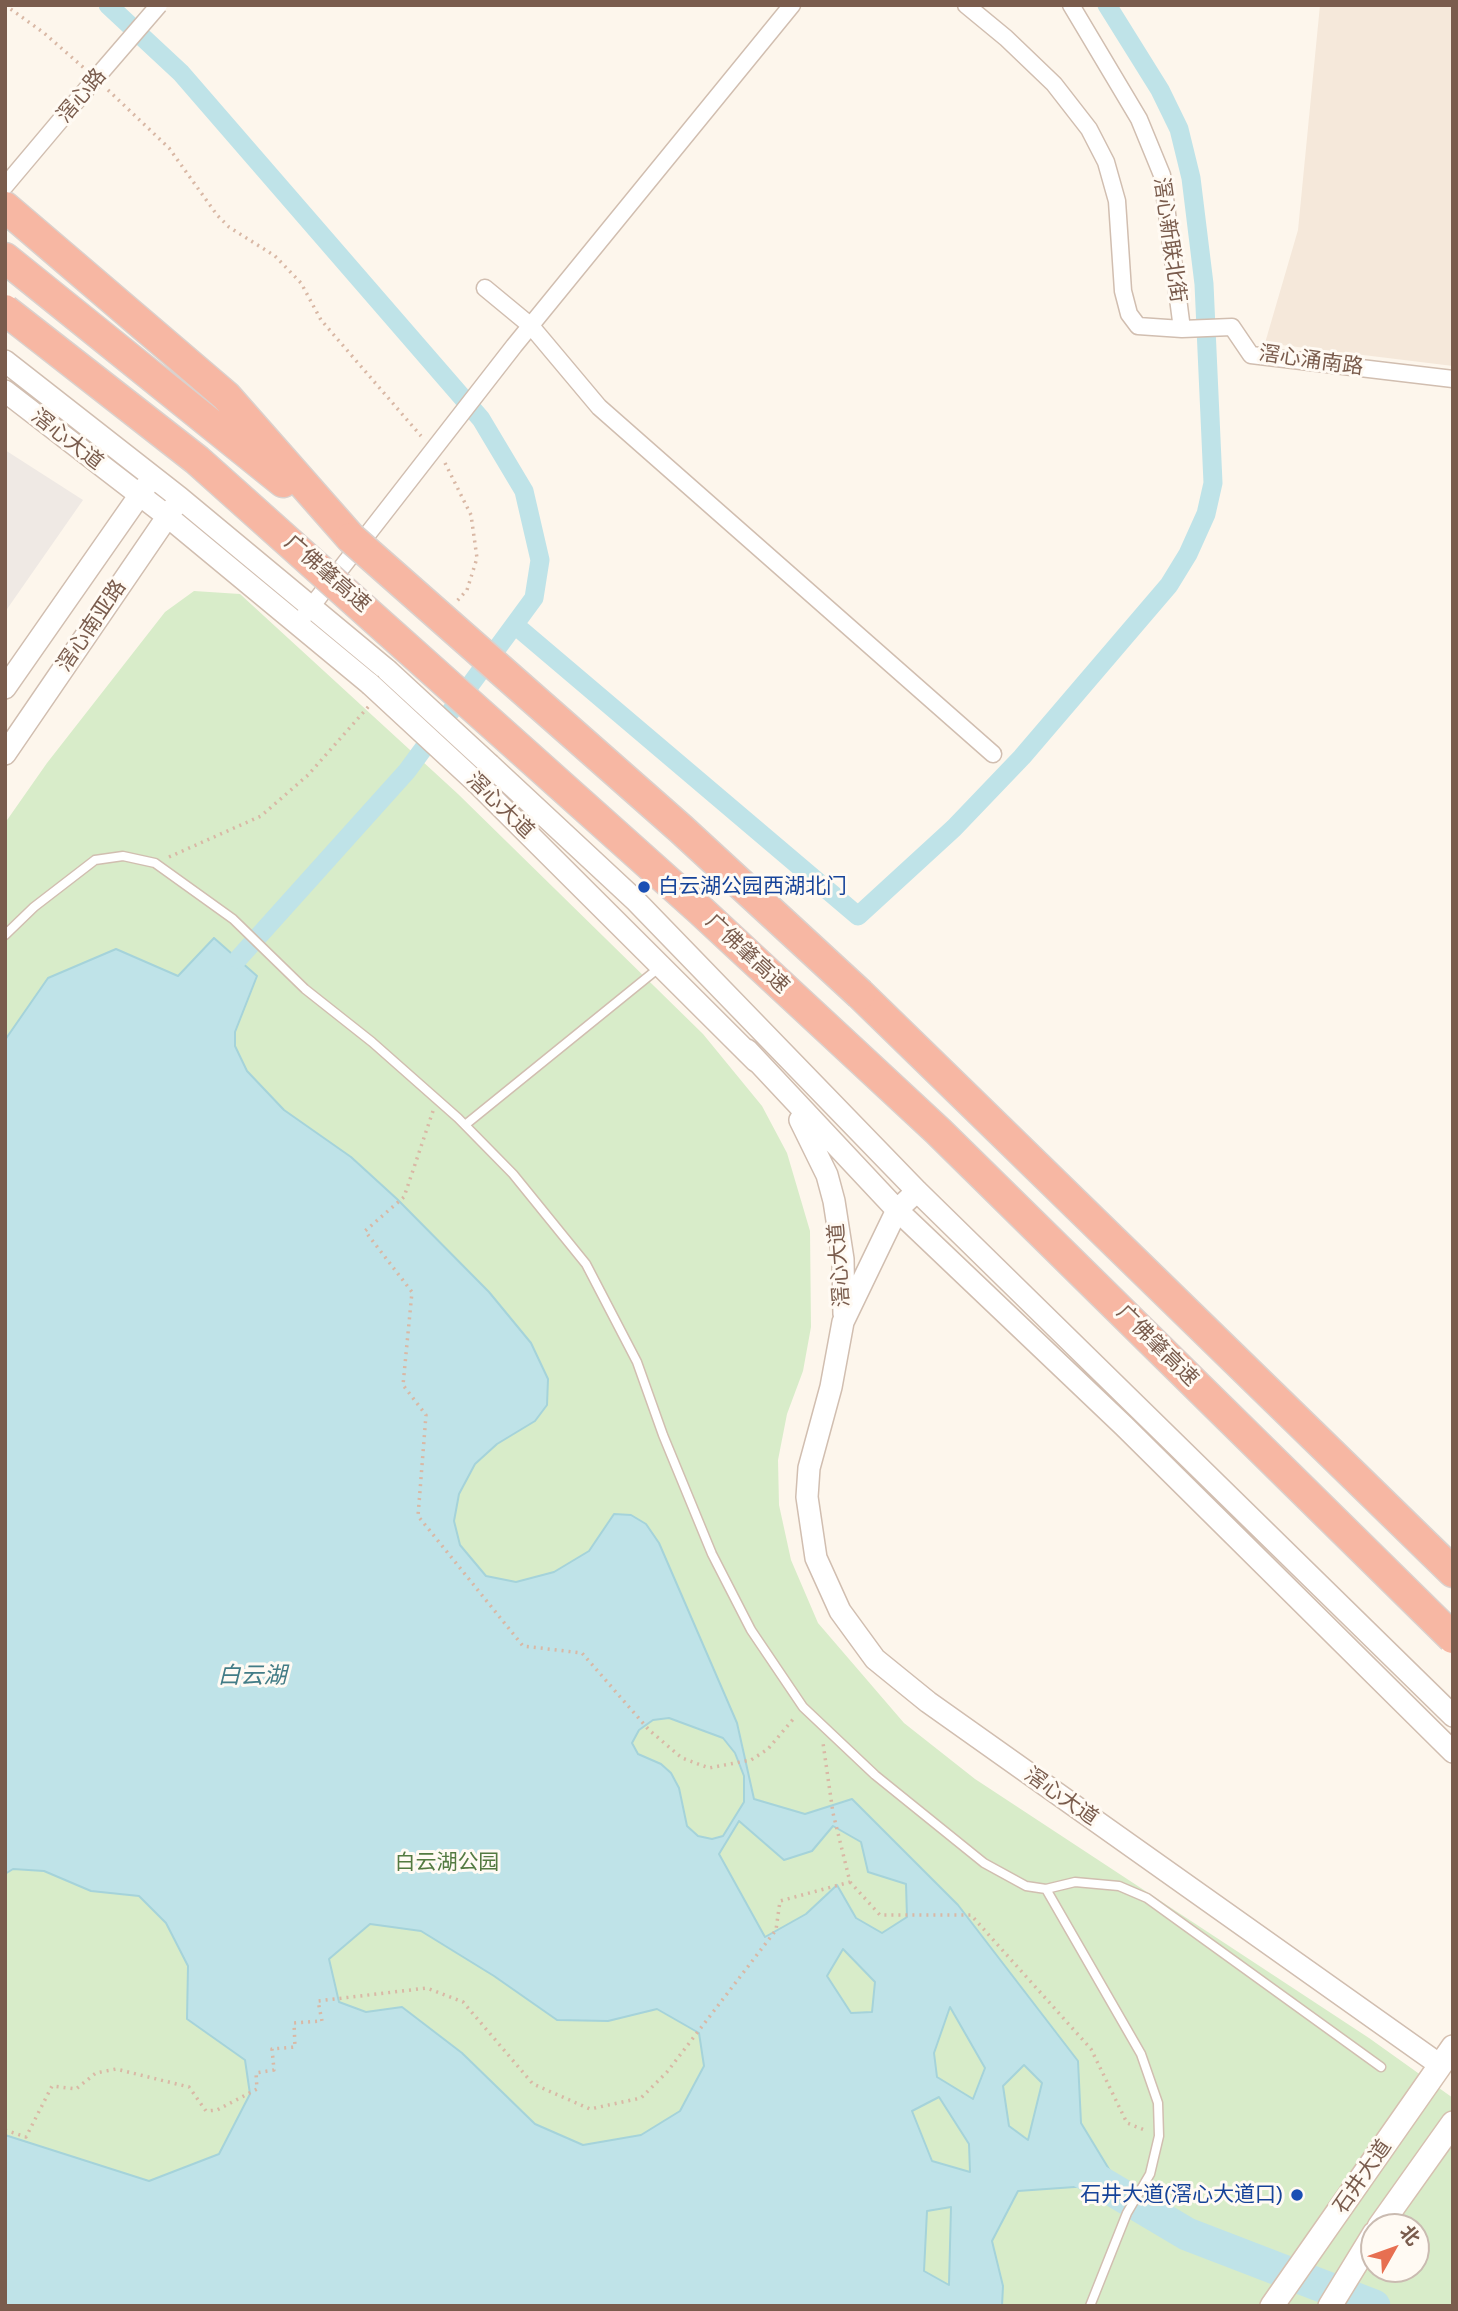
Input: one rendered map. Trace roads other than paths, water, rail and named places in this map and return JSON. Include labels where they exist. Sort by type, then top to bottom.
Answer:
[{"type":"highway","points":[[5,207],[226,396],[351,538]]},
{"type":"highway","name":"广佛肇高速","points":[[5,258],[351,538],[681,829],[860,994],[1453,1572]]},
{"type":"highway","name":"广佛肇高速","points":[[5,312],[197,460],[377,618],[709,919],[938,1130],[1453,1638]]},
{"type":"main road","name":"石井大道","points":[[1272,2306],[1447,2056]]},
{"type":"main road","name":"石井大道","points":[[1389,2213],[1453,2123]]},
{"type":"main road","name":"石井大道","points":[[1330,2306],[1360,2257]]},
{"type":"street","name":"滘心路","points":[[5,186],[159,5]]},
{"type":"street","points":[[298,624],[514,345],[792,5]]},
{"type":"street","name":"滘心涌南路","points":[[966,5],[1006,38],[1054,84],[1089,129],[1106,162],[1117,201],[1123,291],[1129,314],[1138,326],[1182,329],[1232,327],[1251,355],[1453,379]]},
{"type":"street","name":"滘心新联北街","points":[[1071,5],[1139,119],[1162,175],[1182,329]]},
{"type":"street","points":[[485,288],[531,326],[599,407],[993,754]]},
{"type":"street","name":"滘心大道","points":[[5,362],[180,498],[387,670],[635,900],[917,1191],[1453,1716]]},
{"type":"street","name":"滘心大道","points":[[5,391],[167,516],[370,684],[477,783],[747,1050],[794,1110],[827,1175],[843,1259],[844,1322],[831,1387],[814,1444],[807,1497],[816,1558],[824,1581],[858,1637],[875,1659],[928,1702],[1447,2056]]},
{"type":"street","name":"滘心南亚路","points":[[5,688],[153,477]]},
{"type":"street","name":"滘心南亚路","points":[[5,754],[180,498]]},
{"type":"street","points":[[747,1050],[897,1210],[1124,1426],[1453,1752]]},
{"type":"street","name":"滘心大道","points":[[844,1322],[897,1210],[917,1191]]},
{"type":"lane","points":[[5,935],[34,907],[95,860],[123,856],[155,863],[233,919],[284,969],[465,1125],[513,1174],[586,1264],[637,1362],[663,1435],[712,1554],[751,1630],[803,1707],[876,1775],[984,1863],[1026,1886],[1046,1889],[1075,1882],[1119,1886],[1147,1898],[1381,2067]]},
{"type":"lane","points":[[465,1125],[662,965]]},
{"type":"lane","points":[[747,1050],[764,1032]]},
{"type":"lane","points":[[1046,1889],[1141,2054],[1158,2103],[1159,2136],[1150,2174],[1127,2213],[1090,2306]]},
{"type":"water","name":"白云湖","points":[[214,938],[257,976],[235,1032],[235,1046],[247,1071],[284,1110],[351,1157],[397,1199],[489,1292],[531,1343],[548,1379],[547,1405],[535,1421],[497,1444],[475,1464],[459,1494],[454,1521],[460,1545],[486,1576],[516,1582],[554,1572],[589,1551],[614,1514],[631,1515],[646,1524],[659,1543],[737,1723],[754,1799],[805,1814],[852,1799],[958,1905],[1078,2061],[1081,2123],[1115,2179],[1103,2185],[1018,2191],[992,2241],[1003,2286],[1002,2306],[5,2306],[5,2135],[149,2181],[219,2154],[250,2094],[245,2060],[187,2019],[188,1966],[166,1923],[139,1896],[91,1891],[44,1871],[13,1869],[5,1874],[5,1040],[48,978],[116,949],[178,976]],"holes":[[[669,1718],[723,1738],[735,1753],[744,1776],[744,1802],[723,1836],[712,1839],[698,1836],[687,1826],[679,1788],[671,1773],[661,1764],[638,1754],[632,1743],[639,1730],[653,1720]],[[739,1821],[784,1860],[812,1851],[833,1826],[861,1842],[868,1872],[906,1884],[907,1917],[882,1933],[856,1918],[837,1885],[806,1914],[765,1937],[719,1854]],[[370,1924],[421,1931],[494,1976],[557,2020],[608,2021],[657,2009],[699,2033],[704,2066],[680,2111],[641,2135],[583,2145],[535,2124],[462,2053],[402,2007],[366,2012],[339,2002],[329,1959]],[[843,1949],[875,1982],[872,2012],[851,2013],[827,1976]],[[950,2007],[985,2068],[973,2099],[937,2077],[934,2053]],[[1024,2065],[1042,2083],[1028,2140],[1009,2126],[1003,2086]],[[939,2097],[969,2144],[970,2172],[932,2161],[912,2111]],[[951,2207],[949,2285],[924,2271],[927,2211]]]},
{"type":"waterway","points":[[108,5],[181,73],[481,419],[524,491],[540,560],[534,598],[407,771],[238,959]]},
{"type":"waterway","points":[[515,625],[858,916],[954,828],[1022,757],[1169,585],[1188,554],[1206,514],[1213,483],[1204,284],[1191,178],[1179,129],[1160,90],[1107,5]]},
{"type":"waterway","points":[[1076,2168],[1187,2234],[1374,2306]]},
{"type":"place","name":"白云湖公园西湖北门","points":[[644,887]]},
{"type":"place","name":"石井大道(滘心大道口)","points":[[1297,2195]]},
{"type":"park label","name":"白云湖公园","points":[[447,1863]]}]
